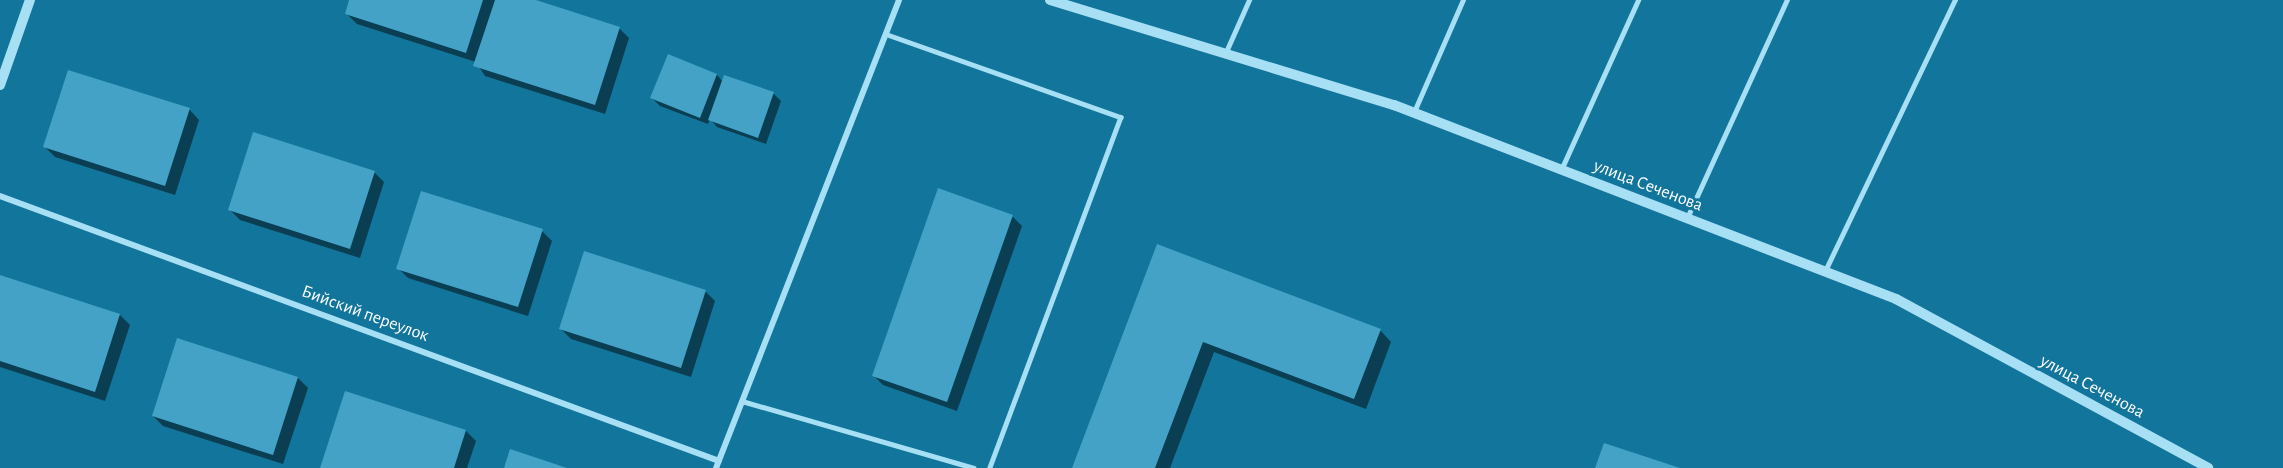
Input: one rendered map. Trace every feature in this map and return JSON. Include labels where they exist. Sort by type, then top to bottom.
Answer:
[{"type":"street","points":[[0,85],[30,0]]},
{"type":"street","points":[[716,468],[900,0]]},
{"type":"street","name":"улица Сеченова","points":[[1050,0],[1414,112],[1896,299],[2208,468]]},
{"type":"street","name":"Бийский переулок","points":[[0,196],[719,461]]},
{"type":"lane","points":[[1226,53],[1249,0]]},
{"type":"lane","points":[[1414,112],[1463,0]]},
{"type":"lane","points":[[1560,170],[1638,0]]},
{"type":"lane","points":[[1687,219],[1787,0]]},
{"type":"lane","points":[[1825,272],[1955,0]]},
{"type":"lane","points":[[886,34],[1121,117],[990,468]]},
{"type":"lane","points":[[742,402],[974,468]]},
{"type":"building","points":[[349,0],[483,0],[466,53],[345,14]]},
{"type":"building","points":[[495,0],[536,0],[620,27],[595,105],[473,66]]},
{"type":"building","points":[[668,54],[717,74],[700,118],[650,98]]},
{"type":"building","points":[[68,70],[190,108],[165,186],[43,147]]},
{"type":"building","points":[[724,75],[774,92],[758,138],[708,120]]},
{"type":"building","points":[[253,132],[375,171],[350,249],[228,210]]},
{"type":"building","points":[[938,188],[1013,215],[947,402],[872,376]]},
{"type":"building","points":[[421,191],[543,229],[518,307],[396,269]]},
{"type":"building","points":[[1157,244],[1381,329],[1354,399],[1203,342],[1155,468],[1072,468]]},
{"type":"building","points":[[584,251],[706,290],[681,368],[559,329]]},
{"type":"building","points":[[0,275],[120,314],[95,392],[0,361]]},
{"type":"building","points":[[177,338],[298,377],[273,455],[152,416]]},
{"type":"building","points":[[345,391],[466,430],[454,468],[320,468]]},
{"type":"building","points":[[1604,443],[1680,468],[1595,468]]},
{"type":"building","points":[[510,449],[567,468],[504,468]]}]
